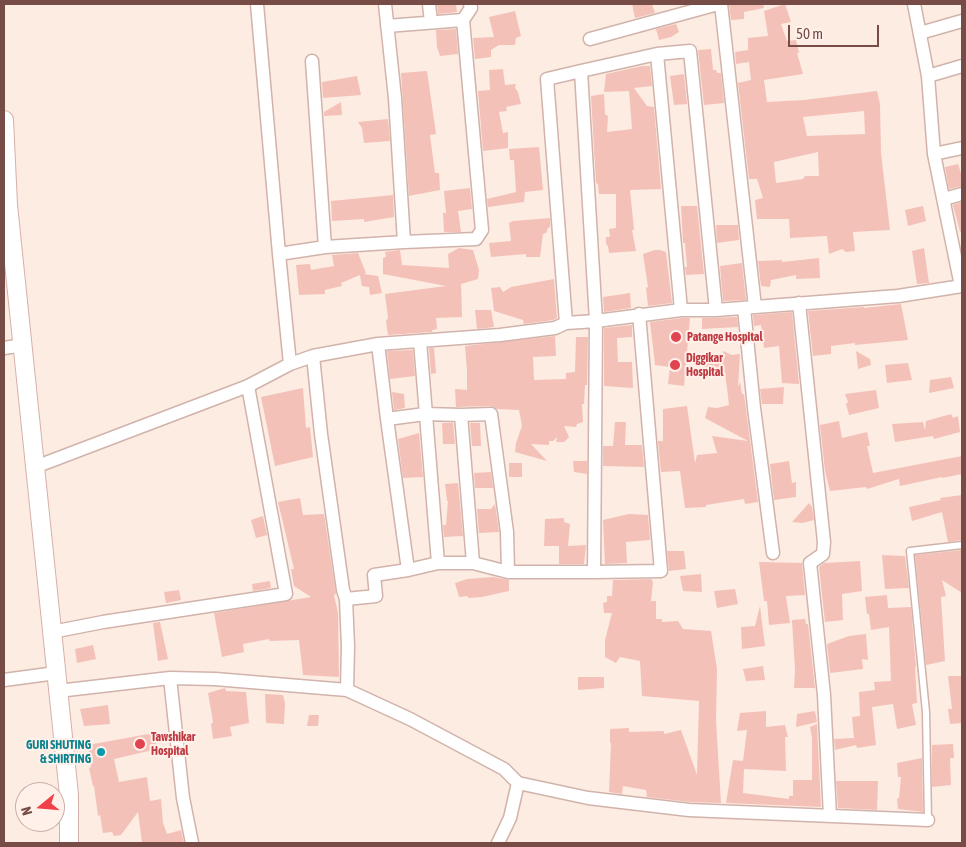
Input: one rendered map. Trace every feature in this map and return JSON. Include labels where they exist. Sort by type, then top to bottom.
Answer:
[{"type":"main road","points":[[4,120],[6,205],[23,344],[70,795],[69,843]]},
{"type":"street","points":[[257,4],[290,364]]},
{"type":"street","points":[[385,4],[404,242]]},
{"type":"street","points":[[429,4],[431,22]]},
{"type":"street","points":[[279,254],[325,247],[476,239],[482,230],[463,20],[470,8],[470,4]]},
{"type":"street","points":[[590,39],[720,4],[750,307],[754,408],[773,553]]},
{"type":"street","points":[[35,467],[248,386],[290,364],[313,356],[378,344],[518,333],[555,328],[566,323],[596,321],[639,314],[898,296],[962,286],[934,154],[928,76],[914,4]]},
{"type":"street","points":[[387,26],[463,20]]},
{"type":"street","points":[[920,33],[962,22]]},
{"type":"street","points":[[566,323],[547,79],[657,54],[690,51],[716,310]]},
{"type":"street","points":[[657,54],[681,310]]},
{"type":"street","points":[[312,61],[325,247]]},
{"type":"street","points":[[928,76],[962,66]]},
{"type":"street","points":[[581,71],[596,321],[594,572]]},
{"type":"street","points":[[934,154],[962,148]]},
{"type":"street","points":[[944,199],[962,194]]},
{"type":"street","points":[[799,303],[824,542],[823,554],[810,563],[824,695],[830,816]]},
{"type":"street","points":[[346,599],[376,596],[374,575],[438,563],[473,564],[508,572],[661,571],[639,314]]},
{"type":"street","points":[[420,340],[438,563]]},
{"type":"street","points":[[4,348],[23,344]]},
{"type":"street","points":[[378,344],[408,570]]},
{"type":"street","points":[[313,356],[321,434],[343,590],[346,599],[347,690]]},
{"type":"street","points":[[52,632],[103,622],[286,594],[248,386]]},
{"type":"street","points":[[387,419],[425,414],[491,414],[507,532],[508,572]]},
{"type":"street","points":[[461,415],[473,564]]},
{"type":"street","points":[[4,680],[56,673]]},
{"type":"street","points":[[58,691],[170,678],[215,678],[347,690],[410,719],[504,769],[518,783],[588,798],[689,810],[928,820]]},
{"type":"street","points":[[170,678],[183,798],[192,843]]},
{"type":"street","points":[[498,843],[510,818],[518,783]]},
{"type":"lane","points":[[928,820],[926,712],[910,551],[962,545]]},
{"type":"building","points":[[437,4],[456,4],[457,12],[438,14]]},
{"type":"building","points":[[632,4],[652,4],[655,13],[635,18]]},
{"type":"building","points":[[763,4],[764,8],[744,12],[744,19],[731,20],[729,5]]},
{"type":"building","points":[[785,4],[791,22],[781,24],[787,41],[796,40],[799,53],[797,53],[803,74],[764,80],[767,102],[804,100],[877,91],[880,104],[881,153],[890,230],[853,232],[855,251],[846,252],[842,249],[829,254],[827,236],[790,238],[789,219],[757,219],[755,200],[763,198],[757,179],[749,179],[738,83],[751,80],[749,62],[736,64],[735,52],[748,50],[748,38],[768,36],[764,11]],"holes":[[[864,111],[865,134],[807,136],[803,117]],[[818,152],[819,176],[805,176],[803,179],[776,183],[774,162]]]},
{"type":"building","points":[[515,11],[521,36],[516,38],[515,45],[499,45],[491,50],[491,57],[475,59],[473,38],[494,37],[489,17]]},
{"type":"building","points":[[676,24],[679,32],[671,37],[659,40],[656,29]]},
{"type":"building","points":[[456,29],[458,54],[440,56],[437,47],[436,30]]},
{"type":"building","points":[[711,49],[713,70],[721,73],[724,103],[704,105],[698,50]]},
{"type":"building","points":[[650,66],[652,86],[634,88],[647,106],[654,107],[661,189],[630,190],[634,230],[632,230],[636,251],[609,253],[606,237],[610,237],[609,229],[616,228],[616,194],[599,194],[598,184],[596,183],[591,96],[604,94],[605,114],[608,116],[607,132],[632,129],[629,91],[604,92],[606,74]]},
{"type":"building","points":[[503,69],[505,85],[516,84],[515,88],[521,104],[506,107],[507,111],[499,112],[503,133],[508,132],[508,148],[483,151],[478,91],[490,90],[489,70]]},
{"type":"building","points":[[427,71],[436,134],[430,135],[435,173],[439,173],[440,190],[409,196],[401,73]]},
{"type":"building","points":[[684,74],[687,104],[674,105],[670,76]]},
{"type":"building","points":[[357,76],[361,95],[323,98],[322,82]]},
{"type":"building","points":[[341,102],[342,115],[324,116],[324,112]]},
{"type":"building","points":[[388,119],[390,141],[364,143],[362,128],[358,122]]},
{"type":"building","points":[[539,147],[543,190],[525,192],[524,202],[488,207],[487,199],[516,192],[514,160],[510,160],[509,149]]},
{"type":"building","points":[[958,164],[962,176],[962,186],[949,189],[945,167]]},
{"type":"building","points":[[470,188],[472,209],[458,211],[461,232],[444,232],[443,213],[446,213],[444,191]]},
{"type":"building","points":[[393,195],[394,217],[364,222],[364,219],[332,221],[331,201]]},
{"type":"building","points":[[962,202],[962,231],[960,232],[953,205]]},
{"type":"building","points":[[681,206],[697,206],[704,274],[686,275],[685,267],[687,267],[685,243],[683,243]]},
{"type":"building","points":[[923,206],[926,221],[908,226],[905,210]]},
{"type":"building","points":[[550,218],[550,227],[543,234],[540,257],[526,257],[526,254],[491,257],[489,243],[511,241],[509,223],[513,221]]},
{"type":"building","points":[[716,225],[738,225],[739,240],[717,243]]},
{"type":"building","points":[[459,248],[473,250],[479,270],[478,279],[461,284],[462,317],[436,318],[437,329],[432,330],[432,332],[388,335],[385,294],[446,286],[383,274],[385,252],[400,250],[402,265],[449,268],[448,254]]},
{"type":"building","points":[[924,248],[929,283],[917,284],[912,251]]},
{"type":"building","points":[[655,250],[666,252],[672,303],[648,306],[646,288],[648,287],[643,254]]},
{"type":"building","points":[[358,253],[366,273],[364,274],[378,276],[382,293],[370,295],[369,287],[362,286],[360,275],[341,283],[342,286],[325,290],[325,294],[299,295],[296,265],[310,264],[311,270],[334,266],[332,255]]},
{"type":"building","points":[[819,258],[820,278],[796,279],[796,275],[771,280],[770,287],[761,286],[758,261],[782,260],[782,262]]},
{"type":"building","points":[[742,263],[746,300],[723,301],[720,266]]},
{"type":"building","points":[[554,279],[557,318],[524,324],[523,320],[494,311],[491,288],[500,287],[503,292],[511,287]]},
{"type":"building","points":[[630,293],[631,308],[604,312],[603,297]]},
{"type":"building","points":[[901,304],[908,340],[831,346],[831,354],[813,356],[808,311]]},
{"type":"building","points":[[475,310],[491,310],[494,327],[477,329]]},
{"type":"building","points":[[792,312],[799,384],[782,383],[779,346],[764,348],[761,325],[754,326],[753,315]]},
{"type":"building","points":[[737,317],[738,327],[702,329],[702,318]]},
{"type":"building","points":[[690,318],[684,386],[668,384],[670,367],[655,365],[650,322]]},
{"type":"building","points":[[632,325],[632,337],[617,338],[618,362],[632,362],[633,388],[604,386],[604,328]]},
{"type":"building","points":[[555,336],[556,356],[533,357],[534,380],[566,379],[566,373],[575,372],[576,337],[588,337],[587,385],[585,385],[584,404],[582,404],[583,422],[577,424],[576,427],[564,426],[569,437],[564,442],[556,442],[557,437],[553,441],[549,441],[549,445],[531,444],[547,461],[515,452],[522,426],[519,410],[497,409],[491,406],[456,407],[455,389],[467,390],[465,346]]},
{"type":"building","points":[[429,348],[434,348],[436,373],[431,374]]},
{"type":"building","points":[[413,350],[415,376],[390,379],[387,351]]},
{"type":"building","points":[[723,351],[732,355],[740,354],[738,387],[740,382],[742,394],[744,394],[758,502],[745,504],[744,499],[706,505],[706,507],[685,508],[680,471],[661,472],[658,441],[663,441],[663,409],[687,406],[695,463],[697,455],[717,453],[712,436],[748,441],[705,418],[708,407],[717,408],[729,405],[725,372],[703,371],[703,355],[723,354]]},
{"type":"building","points":[[856,351],[870,359],[871,365],[858,369]]},
{"type":"building","points":[[908,363],[912,380],[887,383],[885,365]]},
{"type":"building","points":[[951,377],[954,388],[929,393],[930,380]]},
{"type":"building","points":[[784,387],[783,404],[762,404],[760,389]]},
{"type":"building","points":[[303,388],[306,428],[310,427],[313,457],[275,466],[261,397]]},
{"type":"building","points":[[876,390],[879,408],[849,415],[845,394]]},
{"type":"building","points":[[392,392],[404,394],[405,408],[394,410]]},
{"type":"building","points":[[951,414],[953,418],[958,416],[960,432],[934,439],[933,436],[895,442],[892,424],[923,422],[925,430],[926,421]]},
{"type":"building","points":[[839,421],[842,438],[867,432],[870,446],[867,446],[873,473],[962,456],[962,474],[900,486],[899,479],[867,489],[866,487],[830,491],[825,471],[820,425]]},
{"type":"building","points":[[615,422],[626,422],[625,445],[642,445],[644,467],[603,466],[603,446],[613,446]]},
{"type":"building","points":[[442,423],[453,423],[455,444],[443,444]]},
{"type":"building","points":[[470,423],[480,423],[481,446],[472,446]]},
{"type":"building","points":[[419,433],[423,477],[403,478],[398,439]]},
{"type":"building","points":[[573,461],[587,461],[587,474],[574,472]]},
{"type":"building","points":[[789,461],[792,483],[796,482],[796,497],[774,500],[770,464]]},
{"type":"building","points":[[509,463],[522,463],[522,477],[509,477]]},
{"type":"building","points":[[491,472],[493,488],[475,488],[474,473]]},
{"type":"building","points":[[458,483],[463,536],[444,537],[443,525],[446,525],[448,501],[445,484]]},
{"type":"building","points":[[962,495],[962,540],[948,542],[942,512],[912,521],[909,507],[941,500],[940,498]]},
{"type":"building","points":[[300,498],[303,515],[324,514],[338,613],[339,677],[303,675],[299,640],[270,641],[269,639],[243,644],[244,652],[222,657],[214,613],[311,597],[294,586],[291,569],[294,569],[278,502]]},
{"type":"building","points":[[809,503],[812,507],[814,520],[802,523],[792,522]]},
{"type":"building","points":[[495,504],[499,532],[479,533],[477,509],[491,509]]},
{"type":"building","points":[[629,514],[648,515],[650,540],[626,542],[627,563],[605,564],[603,520]]},
{"type":"building","points":[[263,516],[267,535],[256,538],[251,520]]},
{"type":"building","points":[[564,518],[564,522],[570,524],[568,546],[586,545],[584,564],[559,564],[559,546],[544,546],[545,519]]},
{"type":"building","points":[[962,550],[962,593],[942,580],[946,596],[941,597],[945,661],[926,665],[915,555]]},
{"type":"building","points":[[667,551],[684,551],[686,569],[669,571]]},
{"type":"building","points":[[882,555],[905,556],[909,588],[885,589]]},
{"type":"building","points":[[860,561],[862,591],[842,594],[843,620],[825,622],[819,567],[824,563]]},
{"type":"building","points":[[759,562],[802,563],[805,595],[786,596],[790,623],[769,625],[767,601],[764,601]]},
{"type":"building","points":[[701,574],[702,592],[683,591],[680,576]]},
{"type":"building","points":[[493,577],[509,580],[509,591],[482,597],[459,597],[455,583],[467,579]]},
{"type":"building","points":[[651,579],[653,582],[651,601],[656,601],[656,619],[662,619],[662,622],[678,621],[683,629],[711,631],[717,669],[716,720],[721,803],[690,802],[647,797],[646,790],[623,786],[622,794],[609,792],[610,729],[629,728],[629,732],[664,731],[664,734],[681,730],[697,775],[699,701],[642,696],[640,661],[620,657],[616,663],[605,657],[605,640],[612,613],[604,613],[603,603],[607,602],[607,596],[612,596],[613,580]]},
{"type":"building","points":[[270,581],[271,588],[253,591],[252,584]]},
{"type":"building","points":[[735,589],[738,604],[717,608],[714,591]]},
{"type":"building","points":[[179,590],[181,600],[166,603],[164,592]]},
{"type":"building","points":[[887,595],[888,608],[911,607],[917,703],[912,704],[916,725],[897,729],[893,704],[872,707],[876,745],[857,748],[856,745],[835,750],[834,739],[854,738],[852,717],[860,716],[859,692],[875,690],[874,682],[891,681],[889,627],[871,630],[865,597]]},
{"type":"building","points":[[760,606],[765,646],[742,649],[741,627],[755,626]]},
{"type":"building","points":[[805,619],[806,624],[808,624],[815,688],[794,688],[795,670],[792,620]]},
{"type":"building","points":[[160,622],[168,659],[158,661],[153,623]]},
{"type":"building","points":[[866,634],[868,660],[862,659],[863,669],[830,673],[827,644],[849,636]]},
{"type":"building","points":[[93,645],[96,659],[77,663],[75,649]]},
{"type":"building","points":[[763,666],[765,680],[746,681],[743,669]]},
{"type":"building","points":[[948,676],[962,676],[962,723],[950,724],[948,709],[952,709]]},
{"type":"building","points":[[578,677],[604,677],[604,688],[578,690]]},
{"type":"building","points":[[225,688],[226,691],[246,692],[249,723],[230,727],[232,736],[213,739],[211,724],[213,722],[208,693]]},
{"type":"building","points":[[265,694],[283,695],[285,703],[284,724],[266,723]]},
{"type":"building","points":[[108,705],[110,724],[84,726],[80,709]]},
{"type":"building","points":[[766,711],[766,727],[785,725],[788,737],[785,737],[786,771],[744,769],[743,793],[789,799],[789,796],[793,796],[793,780],[812,780],[812,738],[810,727],[817,724],[821,807],[726,803],[733,760],[743,761],[747,730],[737,731],[740,713]]},
{"type":"building","points":[[815,711],[817,722],[796,727],[797,714]]},
{"type":"building","points":[[309,715],[319,715],[318,726],[307,726]]},
{"type":"building","points":[[154,733],[157,749],[114,759],[119,782],[147,777],[150,801],[161,799],[163,823],[167,834],[181,830],[184,843],[142,843],[138,812],[121,835],[114,836],[112,832],[103,833],[100,815],[98,816],[94,786],[89,768],[91,767],[88,745]]},
{"type":"building","points":[[953,744],[954,758],[950,758],[951,785],[932,787],[932,745]]},
{"type":"building","points":[[922,758],[923,812],[898,809],[897,799],[899,798],[901,777],[898,777],[897,763]]},
{"type":"building","points":[[836,781],[878,781],[877,810],[838,808]]},
{"type":"place","name":"Patange Hospital","points":[[676,337]]},
{"type":"place","name":"Diggikar Hospital","points":[[675,365]]},
{"type":"place","name":"Tawshikar Hospital","points":[[140,744]]},
{"type":"place","name":"GURI SHUTING & SHIRTING","points":[[101,752]]}]
